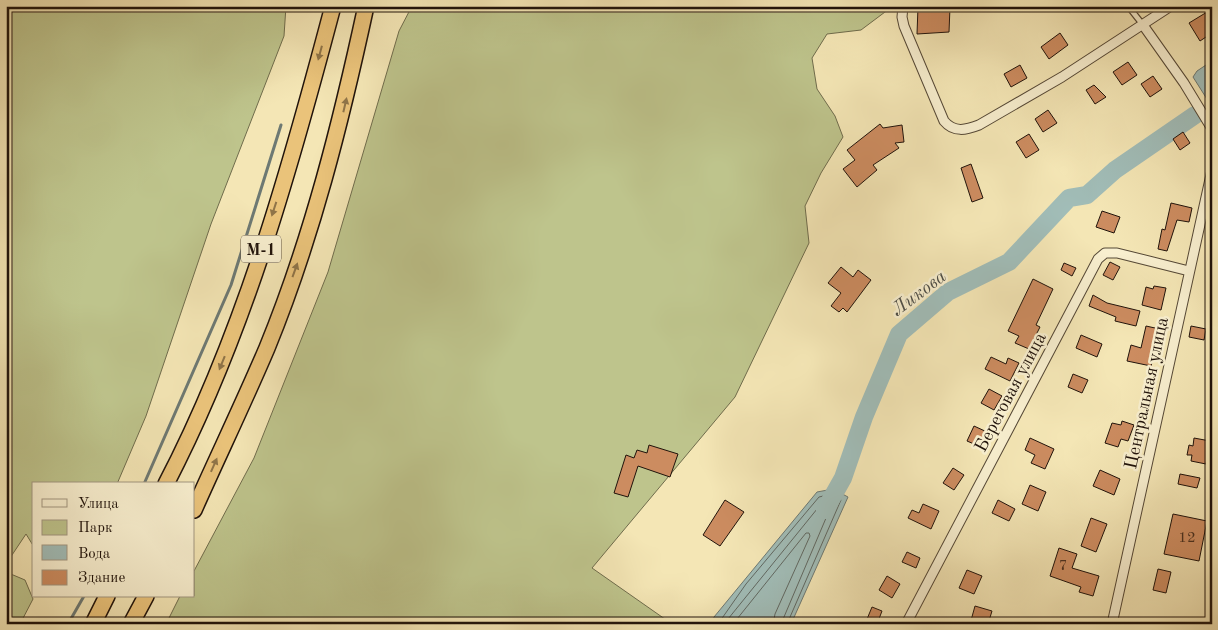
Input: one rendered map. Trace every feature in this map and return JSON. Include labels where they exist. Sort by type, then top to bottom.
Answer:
[{"type":"highway","name":"М-1","points":[[167,482],[189,439],[223,361],[281,189],[307,103],[333,6]]},
{"type":"highway","name":"М-1","points":[[195,508],[267,347],[306,238],[343,111],[366,6]]},
{"type":"highway","points":[[93,624],[106,598]]},
{"type":"highway","points":[[131,624],[145,598]]},
{"type":"street","points":[[903,6],[902,17],[904,26],[944,121],[957,130],[967,130],[979,125],[1062,78],[1170,6]]},
{"type":"street","points":[[1142,25],[1184,83],[1212,128]]},
{"type":"street","name":"Центральная улица","points":[[1112,624],[1212,170]]},
{"type":"street","name":"Береговая улица","points":[[906,624],[1098,259],[1105,253],[1117,253],[1189,271]]},
{"type":"lane","points":[[1128,6],[1142,25]]},
{"type":"green space","points":[[6,6],[286,6],[284,36],[211,224],[146,416],[118,482],[32,482],[32,544],[26,534],[6,564]]},
{"type":"green space","points":[[412,6],[893,6],[861,30],[827,34],[812,58],[817,89],[835,116],[843,137],[821,173],[805,206],[809,243],[735,397],[592,568],[672,624],[166,624],[179,598],[195,598],[195,569],[254,458],[328,272],[399,31]]},
{"type":"green space","points":[[6,572],[25,580],[33,599],[20,624],[6,624]]},
{"type":"water","points":[[1212,61],[1212,107],[1193,77],[1197,71]]},
{"type":"water","points":[[833,489],[848,497],[791,624],[712,624],[714,617],[817,492]]},
{"type":"building","points":[[918,7],[950,7],[949,32],[917,34]]},
{"type":"building","points":[[1212,9],[1212,47],[1206,37],[1200,41],[1189,23]]},
{"type":"building","points":[[1060,33],[1068,45],[1049,59],[1041,47]]},
{"type":"building","points":[[1128,62],[1137,75],[1122,85],[1113,72]]},
{"type":"building","points":[[1020,65],[1027,78],[1011,87],[1004,74]]},
{"type":"building","points":[[1153,76],[1162,89],[1150,97],[1141,84]]},
{"type":"building","points":[[1094,85],[1106,97],[1095,104],[1086,90]]},
{"type":"building","points":[[1048,110],[1057,123],[1043,132],[1035,119]]},
{"type":"building","points":[[880,124],[883,128],[902,125],[904,142],[895,143],[899,148],[873,165],[877,170],[857,187],[843,169],[855,160],[847,150]]},
{"type":"building","points":[[1183,132],[1190,143],[1180,150],[1173,139]]},
{"type":"building","points":[[1029,134],[1039,150],[1026,158],[1016,142]]},
{"type":"building","points":[[971,164],[983,198],[972,202],[961,168]]},
{"type":"building","points":[[1171,203],[1192,208],[1189,222],[1177,220],[1167,251],[1158,249],[1162,229],[1165,230]]},
{"type":"building","points":[[1102,211],[1120,217],[1114,233],[1096,227]]},
{"type":"building","points":[[1110,262],[1120,267],[1113,280],[1103,275]]},
{"type":"building","points":[[1064,263],[1076,268],[1072,276],[1061,270]]},
{"type":"building","points":[[841,267],[853,277],[858,270],[871,280],[847,312],[843,308],[839,312],[831,306],[841,293],[828,283]]},
{"type":"building","points":[[1033,279],[1053,289],[1036,325],[1040,327],[1029,349],[1015,343],[1019,336],[1008,331]]},
{"type":"building","points":[[1154,286],[1166,288],[1161,310],[1142,305],[1146,287],[1153,289]]},
{"type":"building","points":[[1093,295],[1107,303],[1140,311],[1136,326],[1115,321],[1116,317],[1089,306]]},
{"type":"building","points":[[1146,326],[1164,330],[1162,338],[1158,337],[1151,366],[1127,361],[1131,345],[1141,348]]},
{"type":"building","points":[[1191,326],[1206,329],[1204,340],[1189,337]]},
{"type":"building","points":[[1081,335],[1102,344],[1097,357],[1076,348]]},
{"type":"building","points":[[991,357],[1006,364],[1008,358],[1019,363],[1010,381],[985,369]]},
{"type":"building","points":[[1073,374],[1088,380],[1082,393],[1068,387]]},
{"type":"building","points":[[989,389],[1002,396],[994,410],[981,403]]},
{"type":"building","points":[[1122,421],[1134,425],[1128,441],[1121,439],[1118,447],[1105,443],[1112,423],[1121,425]]},
{"type":"building","points":[[974,426],[987,432],[981,447],[967,441]]},
{"type":"building","points":[[1030,438],[1054,449],[1045,469],[1031,463],[1035,455],[1025,450]]},
{"type":"building","points":[[1194,438],[1210,441],[1206,464],[1191,461],[1192,455],[1187,455],[1189,445],[1193,446]]},
{"type":"building","points":[[649,445],[678,454],[670,477],[638,466],[628,497],[614,493],[626,455],[634,458],[637,450],[647,453]]},
{"type":"building","points":[[953,468],[964,475],[954,490],[943,483]]},
{"type":"building","points":[[1100,470],[1120,479],[1114,495],[1093,486]]},
{"type":"building","points":[[1180,474],[1200,478],[1197,488],[1178,484]]},
{"type":"building","points":[[1030,485],[1046,492],[1038,511],[1022,504]]},
{"type":"building","points":[[725,500],[744,512],[720,546],[703,535]]},
{"type":"building","points":[[998,500],[1015,509],[1009,521],[992,513]]},
{"type":"building","points":[[923,504],[939,511],[931,529],[908,518],[912,510],[919,513]]},
{"type":"building","points":[[1173,514],[1207,521],[1199,561],[1164,554]]},
{"type":"building","points":[[1091,518],[1107,524],[1096,552],[1081,546]]},
{"type":"building","points":[[1059,548],[1077,554],[1072,568],[1099,576],[1093,596],[1079,592],[1081,587],[1050,576]]},
{"type":"building","points":[[907,552],[920,558],[916,568],[902,562]]},
{"type":"building","points":[[1158,569],[1171,572],[1166,593],[1153,590]]},
{"type":"building","points":[[967,570],[982,576],[974,594],[959,588]]},
{"type":"building","points":[[887,576],[900,584],[892,598],[879,590]]},
{"type":"building","points":[[975,606],[992,611],[988,624],[970,624]]},
{"type":"building","points":[[872,607],[882,611],[877,624],[865,624]]},
{"type":"waterway","name":"Ликова","points":[[825,510],[843,478],[864,417],[899,334],[948,292],[1009,262],[1069,198],[1087,195],[1115,170],[1195,115]]},
{"type":"waterway","points":[[145,482],[231,285],[281,125]]},
{"type":"waterway","points":[[68,624],[83,598]]}]
